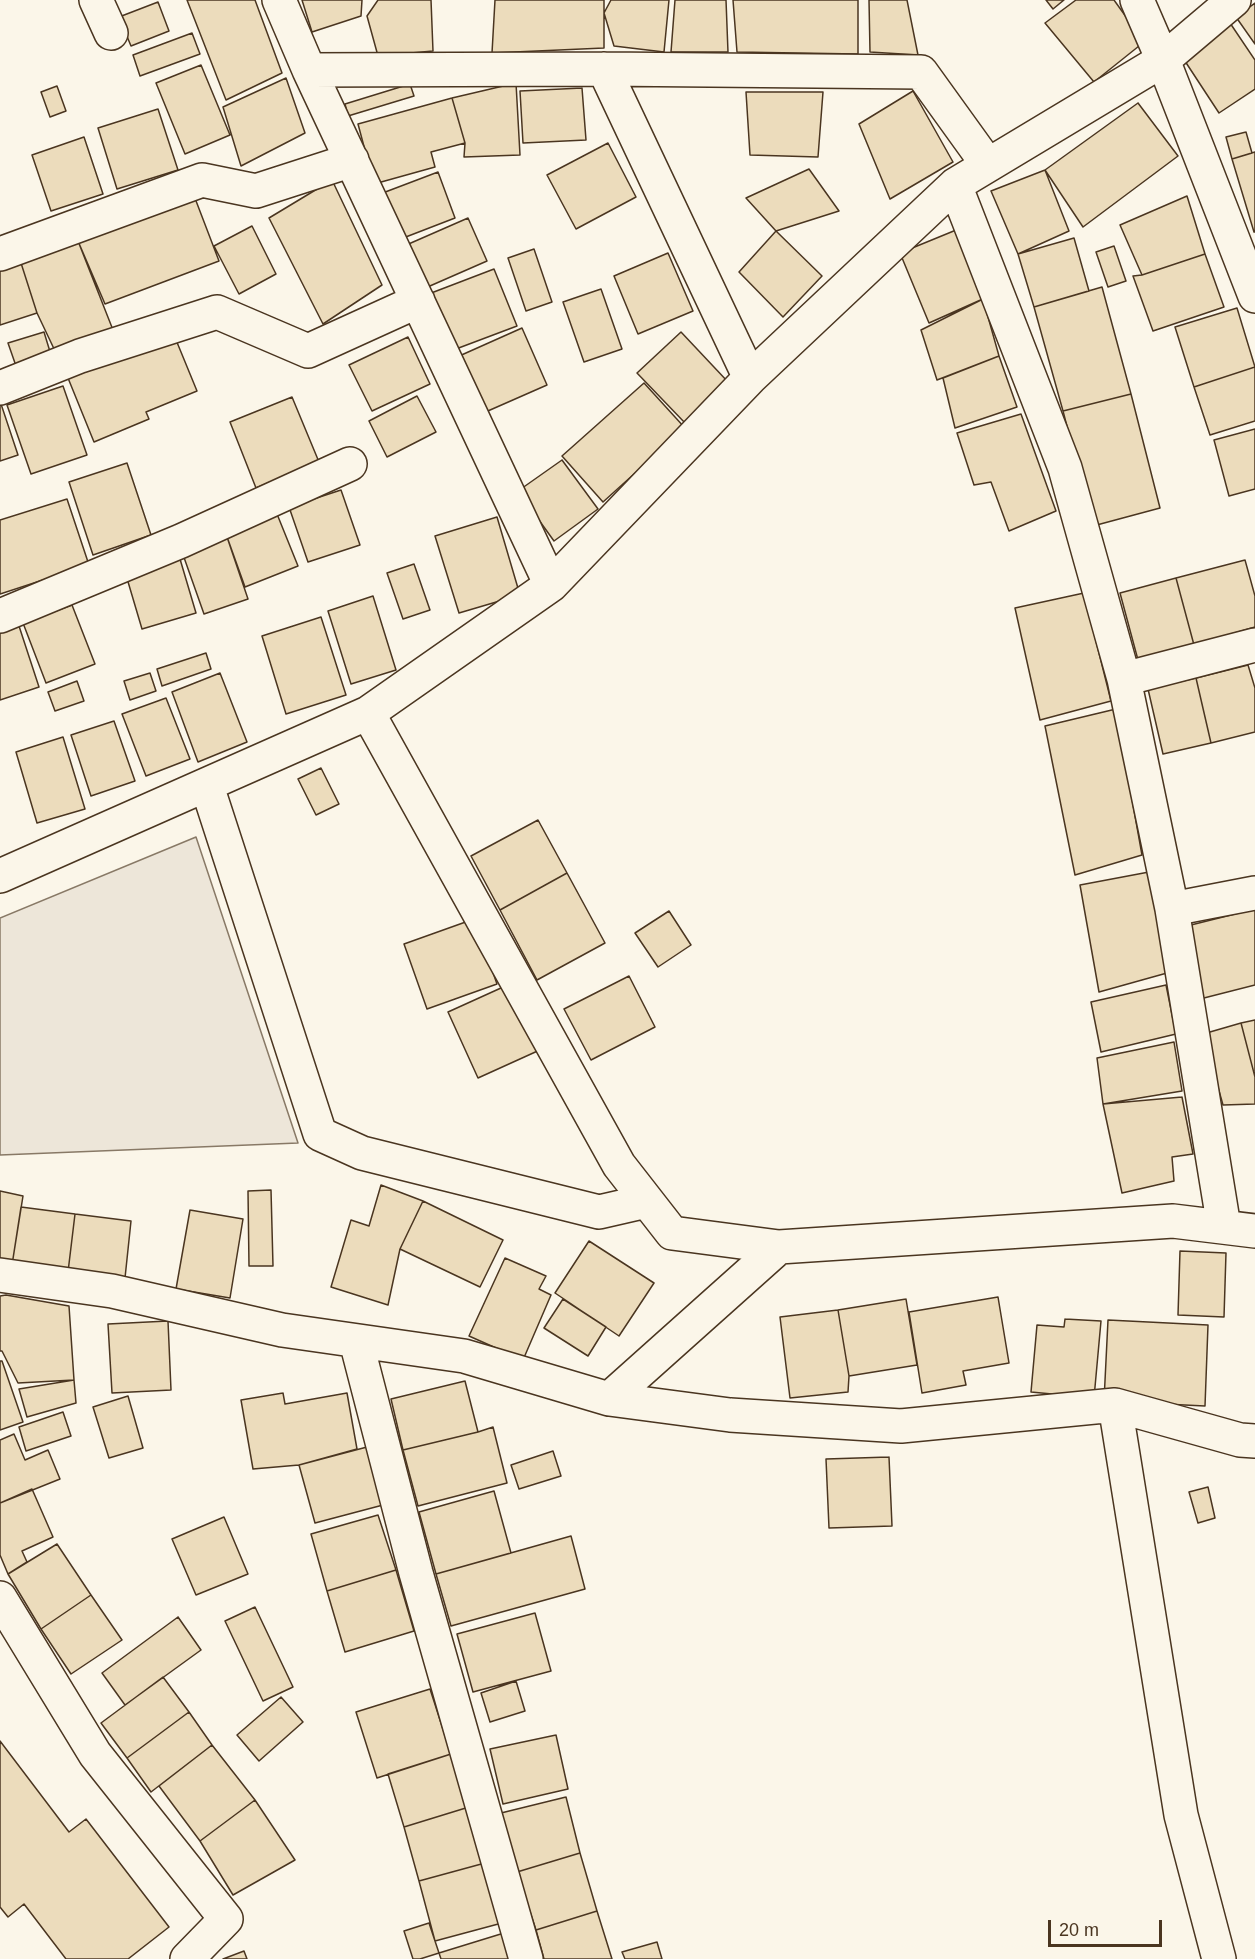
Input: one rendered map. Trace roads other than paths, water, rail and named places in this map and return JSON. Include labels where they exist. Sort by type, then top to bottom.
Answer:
[{"type":"street","points":[[96,0],[111,33]]},
{"type":"street","points":[[279,0],[309,70],[551,585]]},
{"type":"street","points":[[1137,0],[1163,60],[1255,296]]},
{"type":"street","points":[[0,876],[368,713],[551,585],[750,378],[955,185],[1163,60],[1234,0]]},
{"type":"street","points":[[309,70],[604,69],[921,72],[988,165]]},
{"type":"street","points":[[604,69],[750,378]]},
{"type":"street","points":[[0,254],[202,180],[256,191],[352,160]]},
{"type":"street","points":[[368,713],[620,1165],[672,1233],[779,1247],[1173,1221],[1239,1229],[1124,679],[1065,468],[955,185]]},
{"type":"street","points":[[0,388],[80,356],[217,312],[308,351],[418,301]]},
{"type":"street","points":[[0,616],[181,541],[350,464]]},
{"type":"street","points":[[1124,679],[1255,645]]},
{"type":"street","points":[[207,786],[320,1134],[362,1153],[599,1212],[647,1201]]},
{"type":"street","points":[[1172,909],[1255,893]]},
{"type":"street","points":[[609,1399],[779,1247]]},
{"type":"street","points":[[0,1275],[112,1291],[282,1330],[464,1356],[609,1399],[730,1415],[901,1425],[1115,1405],[1240,1440],[1255,1441]]},
{"type":"street","points":[[356,1341],[416,1573],[526,1959]]},
{"type":"street","points":[[1115,1405],[1180,1815],[1219,1959]]},
{"type":"street","points":[[0,1598],[95,1754],[226,1919],[187,1959]]}]
